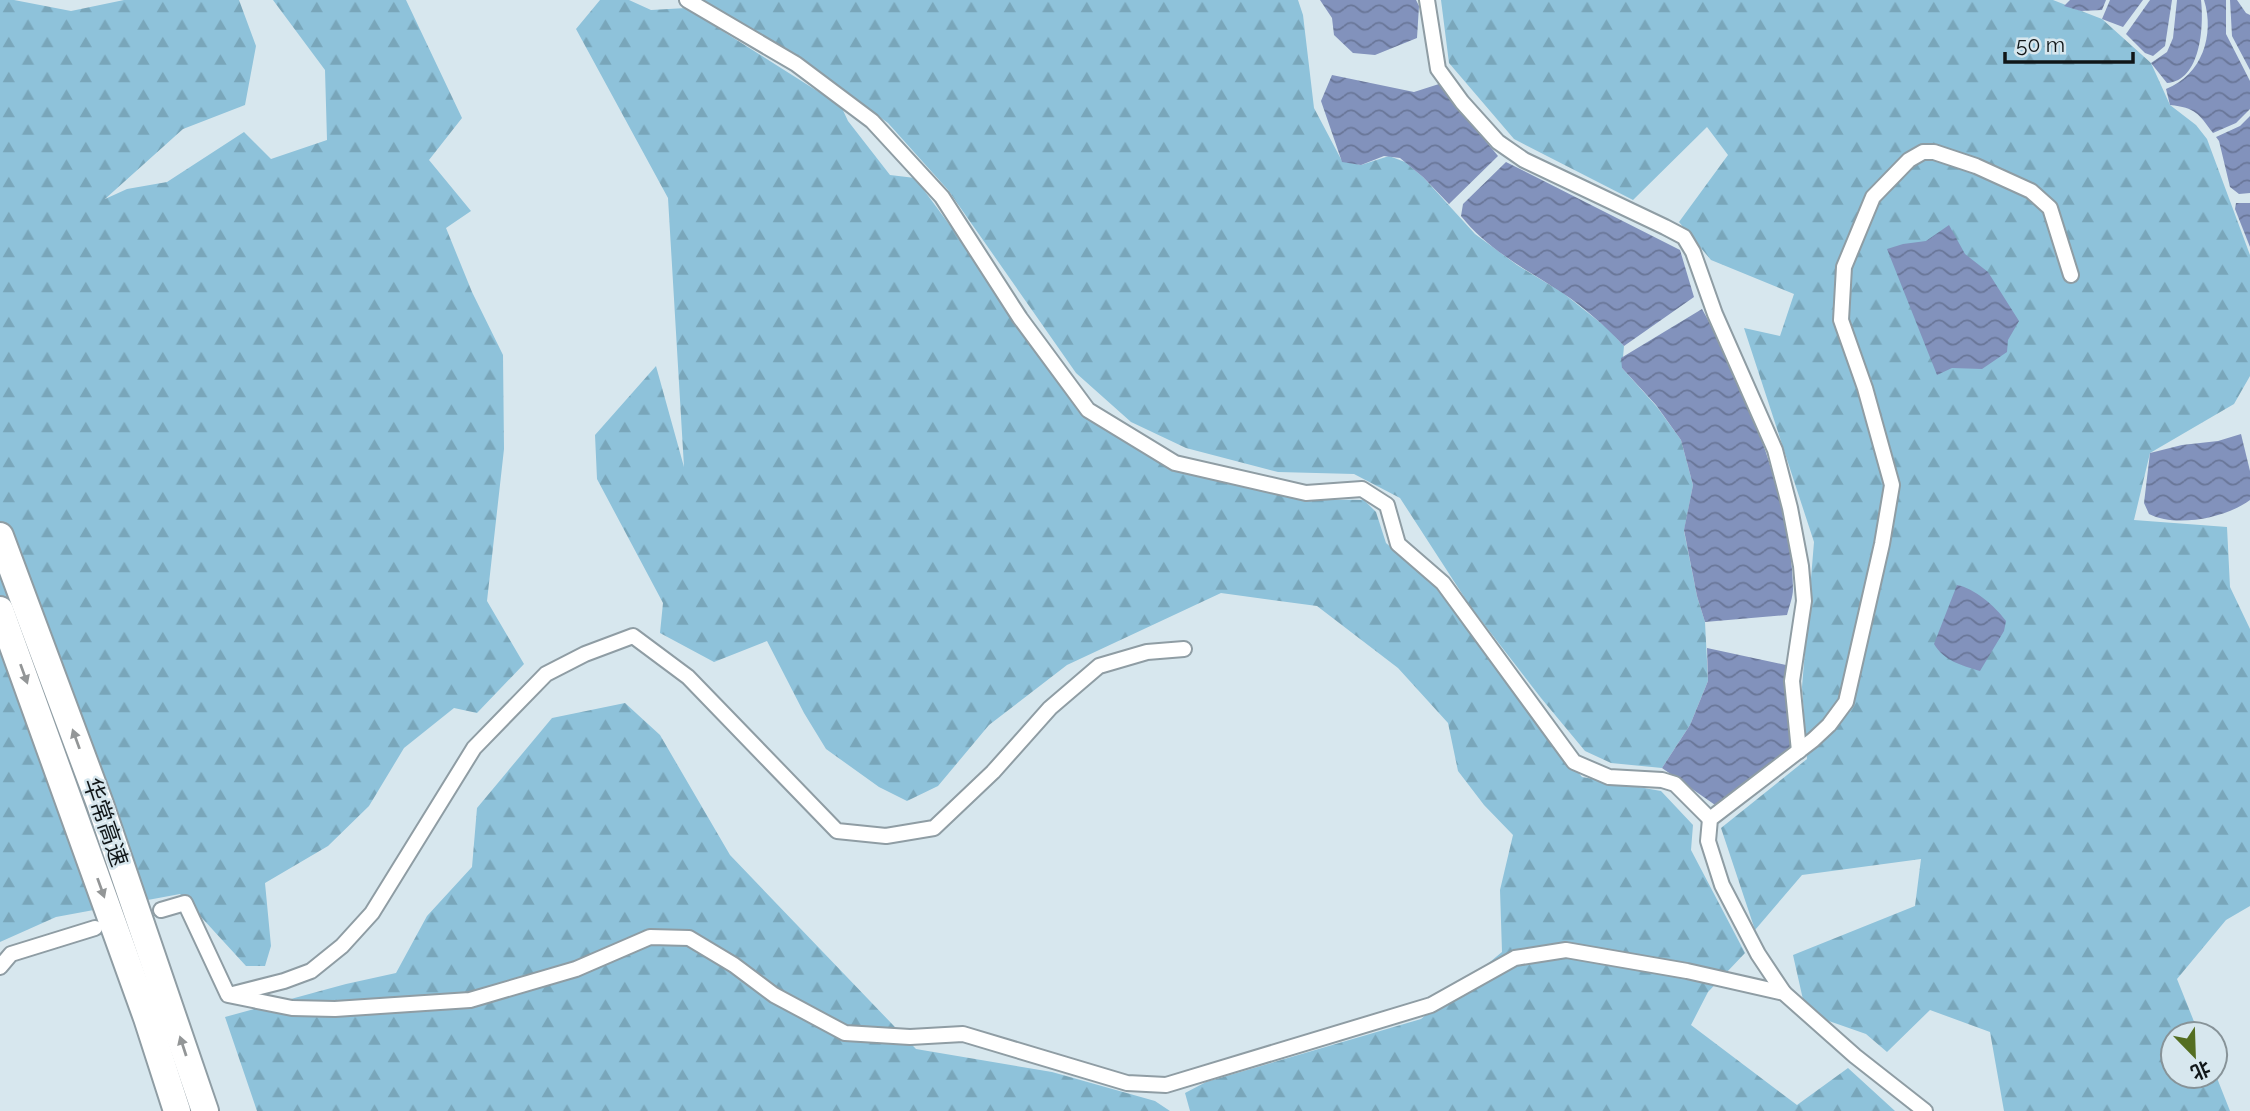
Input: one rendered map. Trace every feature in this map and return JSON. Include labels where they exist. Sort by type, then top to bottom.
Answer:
[{"type":"highway","name":"华常高速","points":[[0,536],[104,816],[205,1111]]},
{"type":"highway","name":"华常高速","points":[[0,610],[134,980],[177,1111]]},
{"type":"street","points":[[687,0],[796,64],[872,121],[942,197],[1020,318],[1087,410],[1175,463],[1306,493],[1362,489],[1387,505],[1398,544],[1443,583],[1574,762],[1608,777],[1662,780],[1675,784],[1710,819]]},
{"type":"street","points":[[1427,0],[1438,69],[1462,102],[1498,142],[1524,160],[1684,237],[1693,253],[1715,314],[1774,450],[1790,508],[1801,566],[1804,601],[1792,681],[1799,751]]},
{"type":"street","points":[[1925,1111],[1855,1056],[1784,993],[1758,954],[1722,885],[1708,841],[1710,819],[1799,751],[1829,725],[1846,702],[1882,544],[1892,485],[1865,388],[1841,320],[1844,267],[1873,197],[1909,160],[1923,152],[1934,152],[1976,166],[2031,191],[2050,208],[2071,275]]},
{"type":"street","points":[[228,995],[284,981],[311,971],[342,946],[372,913],[474,748],[546,674],[584,654],[633,636],[688,677],[838,831],[886,836],[933,828],[993,772],[1050,708],[1100,666],[1147,652],[1184,649]]},
{"type":"street","points":[[161,910],[185,903],[228,995]]},
{"type":"street","points":[[0,967],[11,954],[95,928]]},
{"type":"street","points":[[228,995],[292,1008],[335,1009],[470,1000],[576,969],[650,937],[689,938],[734,965],[774,995],[845,1032],[910,1037],[962,1034],[1127,1083],[1166,1085],[1431,1005],[1516,958],[1566,950],[1687,971],[1784,993]]},
{"type":"green space","points":[[0,0],[14,0],[71,11],[124,0],[239,0],[256,46],[245,105],[183,129],[105,199],[127,189],[167,182],[244,132],[271,159],[327,140],[325,70],[273,0],[406,0],[462,118],[429,160],[471,211],[446,228],[472,292],[503,355],[504,449],[487,601],[524,664],[477,713],[454,708],[404,748],[369,806],[328,846],[265,883],[271,946],[265,966],[246,966],[180,894],[56,917],[0,942]]},
{"type":"green space","points":[[600,0],[629,0],[651,10],[686,8],[841,106],[848,121],[890,175],[915,178],[974,258],[1078,411],[1174,471],[1303,499],[1364,500],[1376,512],[1386,543],[1434,585],[1532,717],[1582,777],[1661,791],[1693,825],[1691,850],[1745,953],[1708,992],[1691,1025],[1797,1105],[1848,1068],[1895,1111],[1190,1111],[1185,1093],[1206,1082],[1421,1019],[1502,952],[1500,890],[1513,835],[1484,805],[1458,771],[1448,723],[1398,668],[1317,606],[1221,593],[1067,665],[989,725],[938,786],[907,801],[879,787],[826,749],[767,641],[714,662],[660,633],[663,603],[597,479],[595,435],[656,366],[684,467],[668,198],[576,29]]},
{"type":"green space","points":[[699,0],[1298,0],[1303,15],[1314,108],[1342,161],[1361,165],[1389,156],[1405,162],[1423,177],[1475,234],[1517,265],[1563,293],[1607,328],[1624,346],[1622,368],[1657,407],[1681,440],[1693,485],[1684,531],[1705,622],[1708,681],[1690,725],[1662,768],[1611,763],[1585,751],[1470,606],[1400,498],[1354,474],[1278,472],[1186,448],[1131,422],[1076,373],[948,190],[888,123],[793,55]]},
{"type":"green space","points":[[1441,0],[2053,0],[2102,19],[2151,63],[2170,105],[2196,125],[2207,139],[2250,255],[2250,376],[2234,404],[2150,453],[2134,520],[2227,527],[2230,587],[2250,629],[2250,906],[2226,920],[2177,979],[2193,1020],[2159,1020],[2159,1090],[2222,1090],[2230,1111],[2004,1111],[1990,1032],[1930,1010],[1887,1052],[1866,1034],[1806,1013],[1793,955],[1915,906],[1921,859],[1802,875],[1755,930],[1721,828],[1807,759],[1802,687],[1814,542],[1744,328],[1780,336],[1794,294],[1711,260],[1679,222],[1728,155],[1707,127],[1633,200],[1514,139],[1449,63]]},
{"type":"green space","points":[[625,703],[660,735],[730,855],[916,1049],[1052,1072],[1155,1101],[1170,1111],[257,1111],[225,1017],[396,973],[427,916],[472,867],[477,808],[552,718]]},
{"type":"water","points":[[1320,0],[1416,0],[1419,6],[1417,38],[1375,55],[1353,53],[1334,35],[1332,18]]},
{"type":"water","points":[[2070,0],[2106,0],[2102,10],[2081,11],[2064,6]]},
{"type":"water","points":[[2110,0],[2143,0],[2123,27],[2102,19]]},
{"type":"water","points":[[2150,0],[2172,0],[2165,46],[2153,56],[2145,53],[2126,34]]},
{"type":"water","points":[[2177,0],[2201,0],[2201,37],[2198,51],[2187,73],[2178,80],[2167,83],[2151,63],[2167,52],[2173,38]]},
{"type":"water","points":[[2204,0],[2226,0],[2226,34],[2250,81],[2250,109],[2236,123],[2213,133],[2196,113],[2170,105],[2166,89],[2189,74],[2203,52],[2208,27]]},
{"type":"water","points":[[2230,0],[2237,0],[2250,15],[2250,70],[2232,36]]},
{"type":"water","points":[[1332,75],[1414,92],[1439,84],[1498,156],[1449,204],[1400,158],[1384,156],[1361,165],[1342,162],[1321,101]]},
{"type":"water","points":[[2250,116],[2250,193],[2239,194],[2230,187],[2216,137],[2240,126]]},
{"type":"water","points":[[1506,162],[1680,250],[1694,297],[1624,346],[1578,304],[1495,249],[1461,216],[1463,204]]},
{"type":"water","points":[[2236,203],[2250,203],[2250,247],[2235,209]]},
{"type":"water","points":[[1949,225],[1965,254],[1988,272],[2019,321],[2008,340],[2007,352],[1982,369],[1952,368],[1937,375],[1887,249],[1926,241]]},
{"type":"water","points":[[1702,309],[1734,372],[1775,482],[1791,555],[1793,592],[1787,615],[1705,622],[1684,530],[1693,485],[1681,440],[1656,405],[1622,368],[1621,358]]},
{"type":"water","points":[[2241,434],[2250,471],[2250,500],[2228,512],[2201,519],[2173,520],[2149,514],[2144,503],[2150,453],[2182,445],[2218,441]]},
{"type":"water","points":[[1957,585],[1984,598],[2006,621],[2004,631],[1980,671],[1948,658],[1934,644]]},
{"type":"water","points":[[1707,648],[1786,665],[1787,704],[1795,746],[1718,807],[1662,768],[1690,725],[1708,681]]}]
